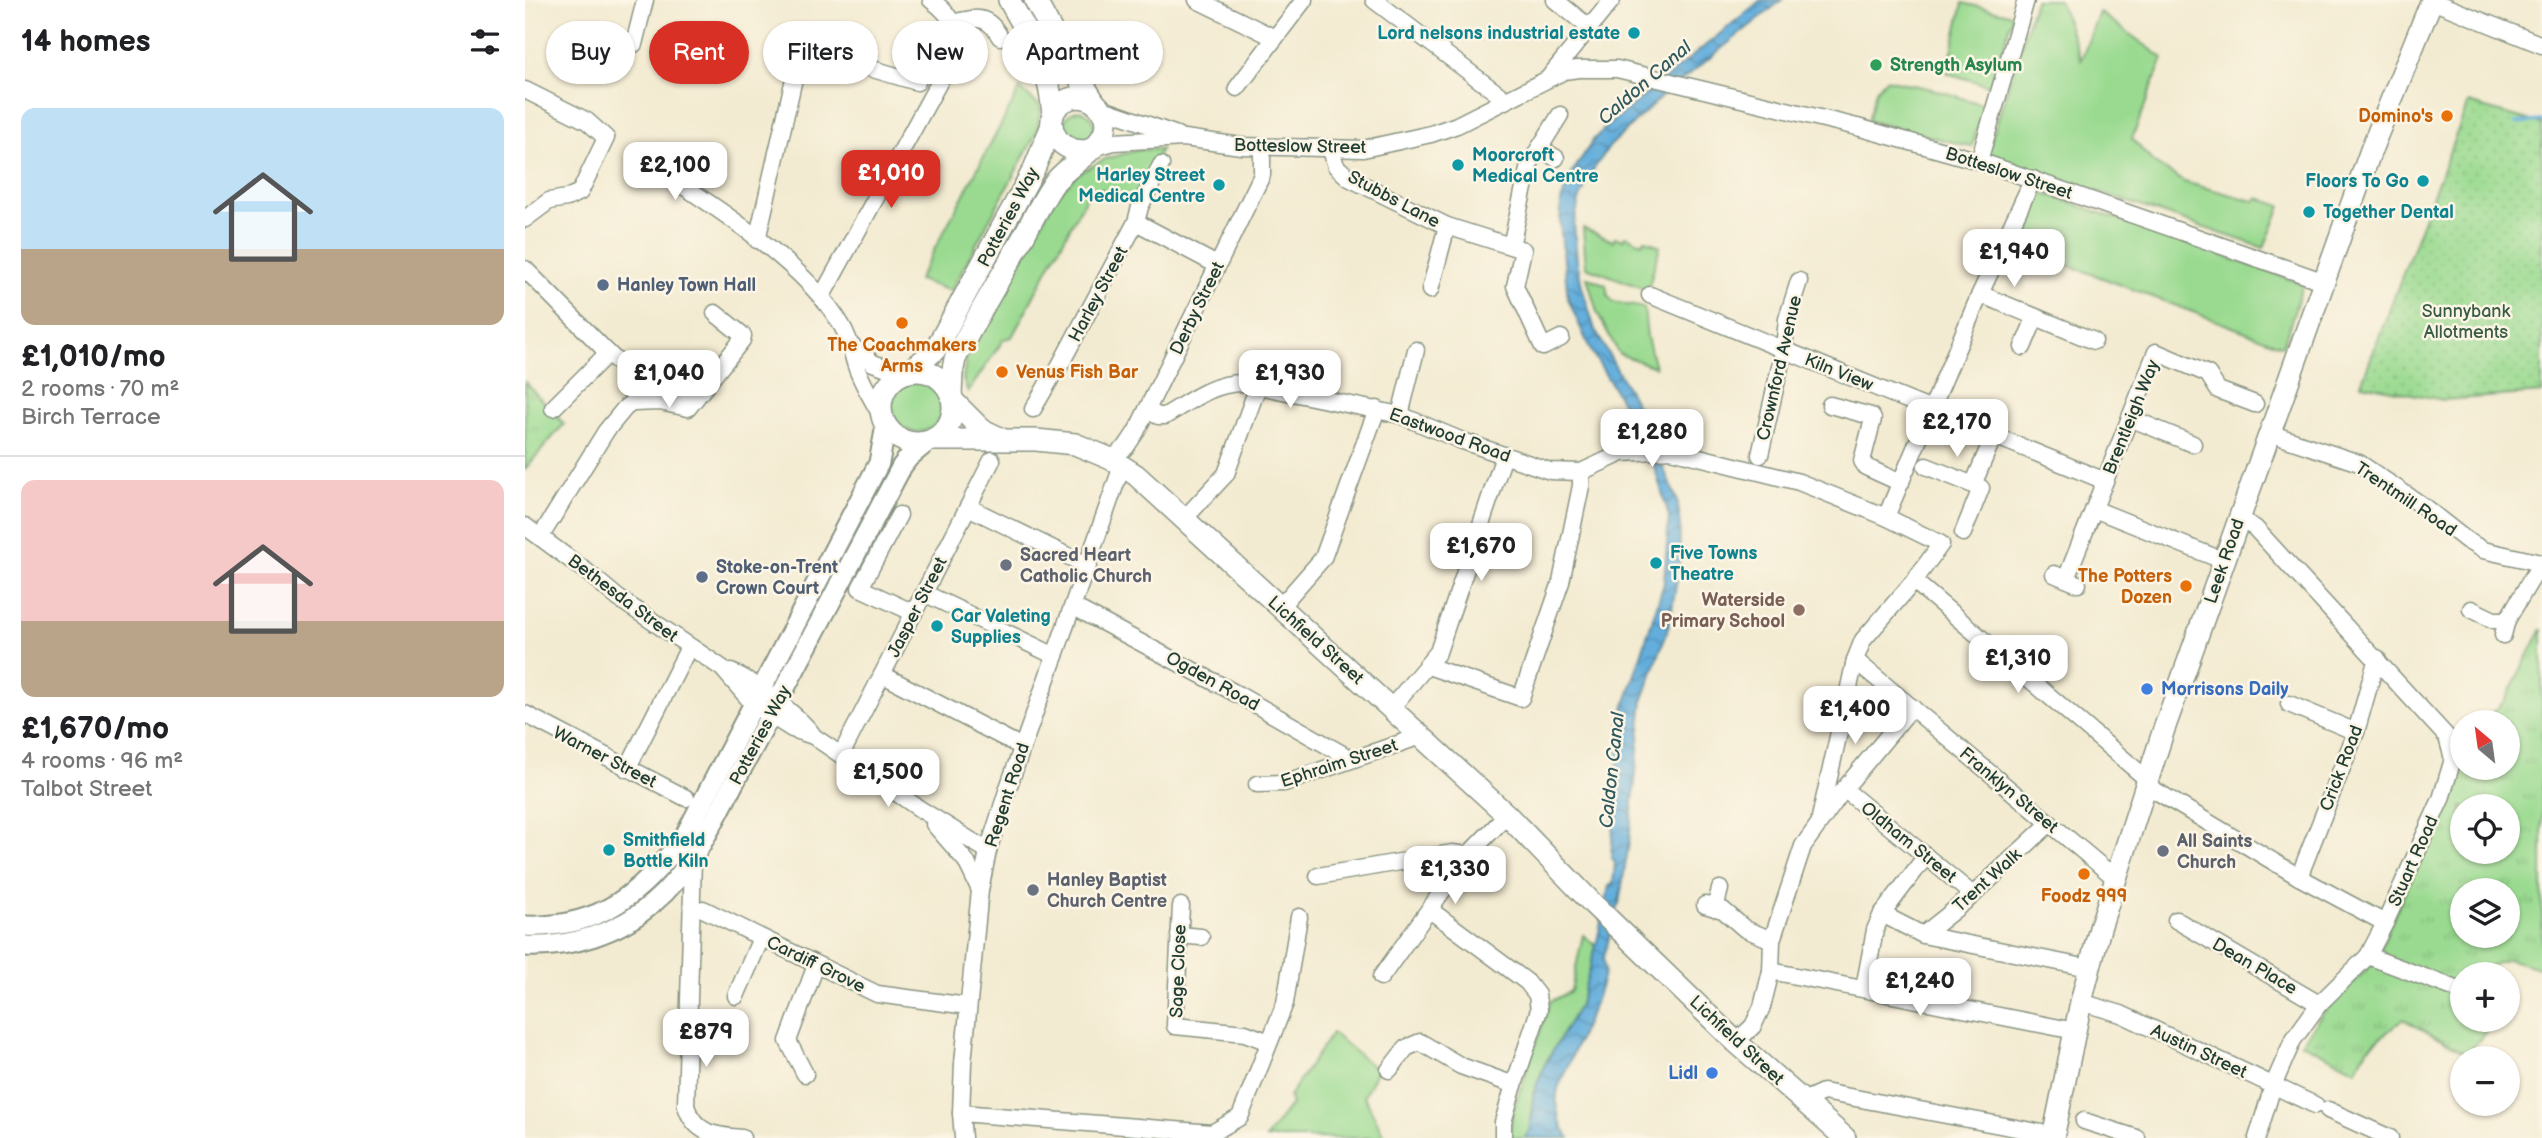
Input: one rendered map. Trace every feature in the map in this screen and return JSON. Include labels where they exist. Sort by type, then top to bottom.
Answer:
[{"type":"highway","name":"Potteries Way","points":[[907,373],[935,350],[1034,169],[1052,121],[1052,90],[1044,65],[1009,0]]},
{"type":"highway","points":[[1035,0],[1068,60],[1098,106],[1106,120],[1102,139],[1091,149],[1080,152],[1067,149],[1059,143],[1053,135],[1052,121],[1057,109],[1070,99],[1087,99],[1098,106]]},
{"type":"highway","name":"Leek Road","points":[[2053,1137],[2081,1002],[2114,877],[2371,150],[2432,0]]},
{"type":"highway","name":"Potteries Way","points":[[952,398],[955,359],[973,324],[1055,182],[1091,149]]},
{"type":"highway","points":[[952,398],[950,422],[944,432],[931,441],[917,444],[903,441],[894,436],[884,422],[881,405],[890,384],[907,373],[922,371],[936,376],[945,384],[952,398],[981,429],[1005,441]]},
{"type":"highway","name":"Lichfield Street","points":[[931,441],[1036,440],[1075,444],[1117,462],[1136,475],[1507,816],[1594,905],[1736,1042],[1845,1138]]},
{"type":"main road","name":"Potteries Way","points":[[525,926],[558,925],[591,916],[625,899],[646,883],[685,836],[879,463],[884,422]]},
{"type":"main road","name":"Potteries Way","points":[[525,946],[579,941],[626,922],[653,904],[674,883],[693,858],[775,710],[902,466],[909,457],[931,441]]},
{"type":"street","points":[[635,40],[645,0]]},
{"type":"street","points":[[931,0],[944,9],[951,21]]},
{"type":"street","points":[[1197,0],[1275,38]]},
{"type":"street","points":[[1237,88],[1304,0]]},
{"type":"street","points":[[1374,0],[1506,100]]},
{"type":"street","points":[[1555,0],[1590,28]]},
{"type":"street","points":[[1549,78],[1612,0]]},
{"type":"street","points":[[1979,161],[2027,0]]},
{"type":"street","points":[[2432,0],[2542,45]]},
{"type":"street","points":[[956,21],[980,10],[1000,37]]},
{"type":"street","points":[[757,240],[801,48],[892,75]]},
{"type":"street","name":"Botteslow Street","points":[[1091,149],[1114,142],[1184,138],[1262,147],[1363,149],[1431,134],[1479,116],[1564,71],[1617,69],[1857,127],[1979,161],[2325,282]]},
{"type":"street","points":[[822,296],[938,84]]},
{"type":"street","points":[[525,90],[587,121],[606,138],[580,192],[567,198],[549,201],[527,215]]},
{"type":"street","name":"Botteslow Street","points":[[1098,106],[1184,138]]},
{"type":"street","points":[[1560,115],[1529,164],[1517,248],[1515,286],[1543,347],[1561,338]]},
{"type":"street","name":"Derby Street","points":[[1117,462],[1147,410],[1262,175],[1262,147]]},
{"type":"street","points":[[1539,148],[1556,158]]},
{"type":"street","name":"Stubbs Lane","points":[[1331,150],[1336,166],[1349,178],[1447,226],[1430,290]]},
{"type":"street","name":"Harley Street","points":[[1033,409],[1136,222],[1140,207],[1161,165]]},
{"type":"street","points":[[665,174],[798,272],[822,296],[853,347],[873,363],[907,373]]},
{"type":"street","points":[[1819,823],[1855,660],[1863,640],[1914,581],[1941,544],[1887,517],[1980,295],[2033,179]]},
{"type":"street","points":[[1136,222],[1217,265]]},
{"type":"street","points":[[1447,226],[1517,248]]},
{"type":"street","points":[[525,269],[648,390],[692,403]]},
{"type":"street","name":"Crownford Avenue","points":[[1760,455],[1784,349],[1787,319],[1800,281]]},
{"type":"street","name":"Kiln View","points":[[1650,295],[2105,481]]},
{"type":"street","points":[[1980,295],[2094,341]]},
{"type":"street","points":[[692,403],[742,340],[743,336],[715,313]]},
{"type":"street","points":[[2023,347],[2035,318]]},
{"type":"street","points":[[853,347],[856,366],[884,422]]},
{"type":"street","points":[[1400,415],[1416,350]]},
{"type":"street","name":"Brentleigh Way","points":[[2066,579],[2156,352],[2208,374],[2218,390],[2255,404]]},
{"type":"street","points":[[553,408],[608,353]]},
{"type":"street","name":"Eastwood Road","points":[[1147,410],[1158,416],[1165,416],[1204,392],[1223,385],[1244,383],[1400,415],[1460,440],[1550,471],[1581,472],[1622,453],[1671,450],[1799,482],[1887,517]]},
{"type":"street","points":[[1184,519],[1226,474],[1258,386]]},
{"type":"street","points":[[541,536],[606,431],[625,408],[648,390]]},
{"type":"street","points":[[633,403],[692,403]]},
{"type":"street","points":[[1830,405],[1871,416],[1873,419],[1862,461],[1866,467],[1901,483]]},
{"type":"street","points":[[1280,607],[1323,558],[1377,409]]},
{"type":"street","points":[[2130,418],[2193,444]]},
{"type":"street","name":"Trentmill Road","points":[[2269,433],[2359,463],[2483,550],[2541,563]]},
{"type":"street","points":[[1973,485],[1994,435]]},
{"type":"street","points":[[1391,708],[1438,652],[1504,456]]},
{"type":"street","name":"Jasper Street","points":[[841,755],[992,460]]},
{"type":"street","name":"Regent Road","points":[[963,1138],[961,1113],[968,1006],[980,890],[988,851],[1022,747],[1089,566],[1117,462]]},
{"type":"street","points":[[1926,466],[1981,488],[1963,533]]},
{"type":"street","points":[[1428,666],[1521,698],[1561,582],[1581,485],[1581,472]]},
{"type":"street","points":[[968,507],[1089,566]]},
{"type":"street","points":[[2094,509],[2224,561]]},
{"type":"street","points":[[899,515],[860,588],[914,613]]},
{"type":"street","name":"Stuart Road","points":[[2239,518],[2255,528],[2448,737],[2453,759],[2441,799],[2368,956],[2319,1004],[2293,1040],[2273,1086],[2257,1138]]},
{"type":"street","name":"Bethesda Street","points":[[525,526],[618,598],[722,668],[742,676],[757,698],[804,724],[813,736],[921,809]]},
{"type":"street","points":[[2471,609],[2505,628],[2541,563]]},
{"type":"street","points":[[1914,581],[2147,783],[2299,877],[2385,923]]},
{"type":"street","points":[[923,593],[1055,656]]},
{"type":"street","name":"Ogden Road","points":[[1074,607],[1237,694],[1351,759]]},
{"type":"street","points":[[627,769],[689,647]]},
{"type":"street","name":"Crick Road","points":[[2299,877],[2357,732],[2377,658]]},
{"type":"street","name":"Franklyn Street","points":[[1855,660],[2114,877]]},
{"type":"street","name":"Bethesda Street","points":[[722,668],[753,671],[772,669]]},
{"type":"street","points":[[883,675],[1022,747]]},
{"type":"street","points":[[2289,704],[2357,732]]},
{"type":"street","points":[[1736,1042],[1753,1026],[1762,1007],[1771,971],[1772,940],[1803,846],[1844,789],[1912,707]]},
{"type":"street","name":"Warner Street","points":[[525,714],[686,798]]},
{"type":"street","name":"Ephraim Street","points":[[1257,784],[1284,783],[1421,736]]},
{"type":"street","name":"Oldham Street","points":[[1844,789],[1973,895]]},
{"type":"street","points":[[921,809],[988,851]]},
{"type":"street","points":[[921,809],[966,861],[980,890]]},
{"type":"street","points":[[1381,977],[1468,855],[1507,816]]},
{"type":"street","name":"Trent Walk","points":[[1923,935],[1973,895],[2049,824]]},
{"type":"street","points":[[1318,876],[1452,853],[1468,855]]},
{"type":"street","points":[[1864,988],[1875,930],[1882,914],[1926,856]]},
{"type":"street","points":[[693,858],[686,1106],[695,1125],[706,1132],[715,1136],[742,1138]]},
{"type":"street","points":[[1720,889],[1710,906],[1723,910],[1745,929],[1772,940]]},
{"type":"street","name":"Cardiff Grove","points":[[715,895],[707,910],[877,994],[968,1006]]},
{"type":"street","name":"Sage Close","points":[[1181,906],[1175,1026],[1245,1033],[1269,1042]]},
{"type":"street","points":[[1430,910],[1527,982],[1537,995],[1539,1010],[1503,1122],[1503,1138]]},
{"type":"street","points":[[1882,914],[1923,935],[2089,968]]},
{"type":"street","points":[[961,1113],[1062,1130],[1213,1135],[1240,1117],[1285,1003],[1299,917]]},
{"type":"street","name":"Dean Place","points":[[2188,922],[2319,1004]]},
{"type":"street","points":[[1179,935],[1201,937]]},
{"type":"street","points":[[736,996],[761,938]]},
{"type":"street","points":[[2368,956],[2450,987]]},
{"type":"street","points":[[805,1074],[788,1041],[816,965]]},
{"type":"street","points":[[1771,971],[2075,1031]]},
{"type":"street","name":"Austin Street","points":[[2081,1002],[2121,1014],[2382,1136]]},
{"type":"street","points":[[1389,1070],[1413,1037],[1461,1066],[1514,1085]]},
{"type":"street","points":[[1803,1101],[1823,1092],[2053,1137]]},
{"type":"street","points":[[2093,1119],[2137,1138]]},
{"type":"green space","points":[[2035,0],[2059,0],[2081,60],[2099,12],[2163,58],[2132,139],[2153,162],[2184,182],[2254,201],[2259,198],[2281,206],[2264,248],[1987,154]]},
{"type":"green space","points":[[1963,3],[2013,15],[1991,86],[1947,73]]},
{"type":"green space","points":[[1886,79],[1940,91],[1984,105],[1972,147],[1868,121],[1876,90]]},
{"type":"green space","points":[[1020,89],[1041,107],[1037,132],[951,291],[918,280]]},
{"type":"green space","name":"Sunnybank Allotments","points":[[2468,103],[2542,124],[2542,393],[2443,400],[2361,384]]},
{"type":"green space","points":[[1079,111],[1090,115],[1094,126],[1090,137],[1079,141],[1068,137],[1064,126],[1068,115]]},
{"type":"green space","points":[[1161,149],[1131,202],[1101,189],[1089,192],[1012,337],[1004,339],[968,392],[963,379],[966,360],[1055,198],[1076,175],[1105,159],[1138,150]]},
{"type":"green space","points":[[2037,191],[2301,283],[2283,346],[2012,244],[2032,193]]},
{"type":"green space","points":[[1583,228],[1613,241],[1615,237],[1623,240],[1625,236],[1642,243],[1644,239],[1660,246],[1648,290],[1586,267]]},
{"type":"green space","points":[[1587,277],[1606,285],[1608,296],[1613,302],[1644,308],[1647,337],[1655,367],[1619,354],[1597,312]]},
{"type":"green space","points":[[525,382],[564,424],[525,469]]},
{"type":"green space","points":[[917,382],[934,390],[942,407],[934,424],[917,432],[900,424],[892,407],[900,390]]},
{"type":"green space","points":[[2542,629],[2542,969],[2508,959],[2500,962],[2450,962],[2450,1032],[2487,1032],[2473,1046],[2453,1046],[2403,1019],[2367,1049],[2356,1070],[2301,1043],[2323,1013],[2378,958],[2391,922],[2450,798],[2450,864],[2520,864],[2520,794],[2452,794],[2456,780],[2520,780],[2520,710],[2495,710],[2504,702]]},
{"type":"green space","points":[[1583,935],[1596,946],[1580,1004],[1545,1064],[1533,1094],[1529,1131],[1525,1138],[1510,1138],[1512,1114],[1550,1002],[1571,991]]},
{"type":"green space","points":[[1332,1033],[1377,1070],[1364,1096],[1385,1138],[1266,1138],[1292,1103],[1289,1096]]},
{"type":"water","points":[[1761,0],[1782,0],[1661,97],[1610,146],[1593,170],[1579,200],[1574,225],[1582,287],[1595,330],[1637,406],[1677,500],[1680,520],[1679,568],[1668,629],[1643,699],[1629,842],[1619,904],[1603,959],[1605,972],[1595,1003],[1558,1088],[1558,1114],[1570,1138],[1525,1138],[1533,1114],[1533,1094],[1545,1064],[1580,1004],[1609,886],[1613,884],[1615,862],[1611,857],[1621,718],[1664,583],[1669,516],[1652,459],[1590,349],[1568,299],[1560,223],[1561,201],[1572,173],[1594,139]]},
{"type":"waterway","points":[[2515,123],[2542,121]]},
{"type":"place","name":"Lord nelsons industrial estate","points":[[1634,33]]},
{"type":"place","name":"Strength Asylum","points":[[1876,65]]},
{"type":"place","name":"Domino's","points":[[2447,116]]},
{"type":"place","name":"Moorcroft Medical Centre","points":[[1458,165]]},
{"type":"place","name":"Floors To Go","points":[[2423,181]]},
{"type":"place","name":"Harley Street Medical Centre","points":[[1219,185]]},
{"type":"place","name":"Together Dental","points":[[2309,212]]},
{"type":"place","name":"Hanley Town Hall","points":[[603,285]]},
{"type":"place","name":"The Coachmakers Arms","points":[[902,323]]},
{"type":"place","name":"Venus Fish Bar","points":[[1002,372]]},
{"type":"place","name":"Five Towns Theatre","points":[[1656,563]]},
{"type":"place","name":"Sacred Heart Catholic Church","points":[[1006,565]]},
{"type":"place","name":"Stoke-on-Trent Crown Court","points":[[702,577]]},
{"type":"place","name":"The Potters Dozen","points":[[2186,586]]},
{"type":"place","name":"Waterside Primary School","points":[[1799,610]]},
{"type":"place","name":"Car Valeting Supplies","points":[[937,626]]},
{"type":"place","name":"Morrisons Daily","points":[[2147,689]]},
{"type":"place","name":"Smithfield Bottle Kiln","points":[[609,850]]},
{"type":"place","name":"All Saints Church","points":[[2163,851]]},
{"type":"place","name":"Foodz 999","points":[[2084,874]]},
{"type":"place","name":"Hanley Baptist Church Centre","points":[[1033,890]]},
{"type":"place","name":"Lidl","points":[[1712,1073]]},
{"type":"water label","name":"Caldon Canal","points":[[1644,82]]},
{"type":"water label","name":"Caldon Canal","points":[[1611,770]]}]
